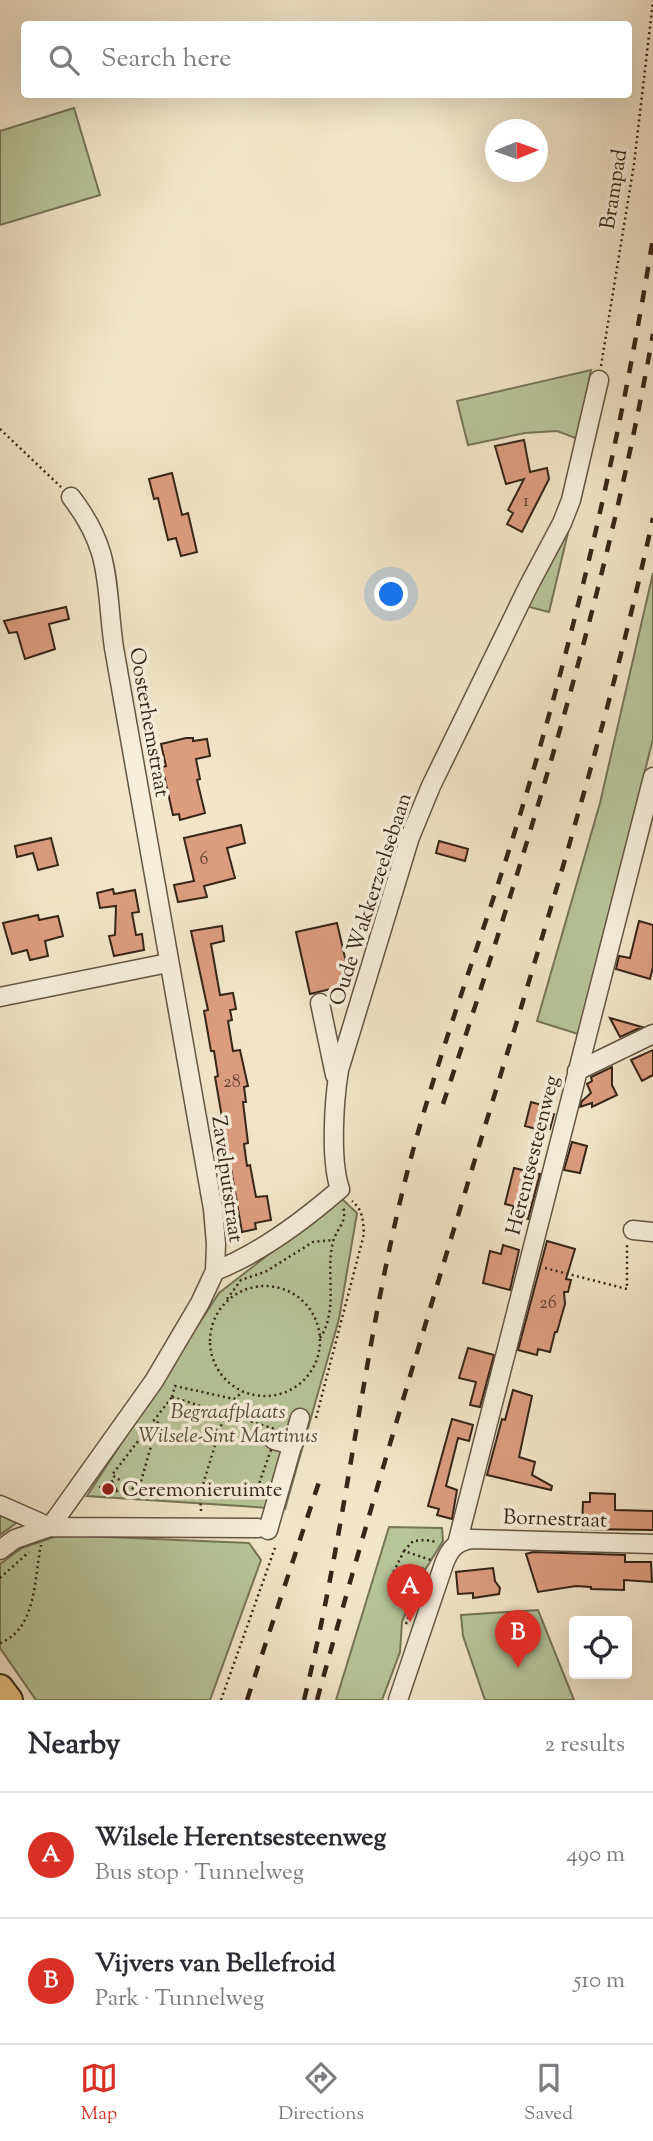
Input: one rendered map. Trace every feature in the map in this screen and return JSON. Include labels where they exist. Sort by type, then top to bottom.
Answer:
[{"type":"highway","points":[[0,1688],[9,1700]]},
{"type":"street","name":"Oude Wakkerzeelsebaan","points":[[215,1271],[236,1263],[285,1231],[340,1189],[336,1178],[339,1070],[410,837],[431,786],[562,523],[571,500],[599,380]]},
{"type":"street","name":"Oosterhemstraat","points":[[71,497],[86,516],[103,554],[114,648],[168,963]]},
{"type":"street","name":"Herentsesteenweg","points":[[397,1700],[444,1564],[455,1545],[653,777]]},
{"type":"street","points":[[0,997],[168,963]]},
{"type":"street","name":"Zavelputstraat","points":[[50,1527],[154,1381],[200,1303],[215,1271],[213,1209],[168,963]]},
{"type":"street","points":[[320,1003],[337,1085]]},
{"type":"street","points":[[577,1071],[653,1034]]},
{"type":"street","points":[[633,1230],[653,1232]]},
{"type":"street","points":[[0,1550],[15,1539],[50,1527],[201,1526],[263,1529],[300,1418]]},
{"type":"street","points":[[274,1440],[293,1445]]},
{"type":"street","points":[[0,1505],[50,1527]]},
{"type":"street","name":"Bornestraat","points":[[455,1545],[472,1539],[653,1544]]},
{"type":"path","name":"Brampad","points":[[599,380],[634,164],[653,1]]},
{"type":"path","points":[[0,429],[71,497]]},
{"type":"path","points":[[320,1338],[328,1325],[332,1241],[343,1222],[343,1205]]},
{"type":"path","points":[[528,1264],[627,1289],[627,1237],[633,1230]]},
{"type":"path","points":[[220,1307],[248,1288],[276,1286],[306,1304],[316,1319],[320,1338],[319,1352],[313,1369],[300,1385],[280,1395],[259,1397],[226,1382],[215,1367],[209,1344],[210,1329],[220,1307],[241,1280],[265,1272],[313,1242],[332,1241]]},
{"type":"path","points":[[172,1397],[278,1430],[255,1495],[138,1492],[112,1475],[160,1414],[172,1397],[175,1386],[234,1399],[243,1392]]},
{"type":"path","points":[[201,1526],[200,1494],[225,1413]]},
{"type":"path","points":[[138,1492],[160,1414]]},
{"type":"path","points":[[0,1643],[10,1638],[24,1624],[45,1538],[38,1544]]},
{"type":"path","points":[[390,1577],[410,1542],[421,1540],[455,1545]]},
{"type":"path","points":[[0,1578],[31,1550]]},
{"type":"path","points":[[404,1551],[444,1564]]},
{"type":"green space","points":[[74,108],[100,195],[0,225],[0,131]]},
{"type":"green space","points":[[591,370],[578,439],[557,431],[525,433],[468,445],[457,401]]},
{"type":"green space","points":[[572,516],[549,612],[526,606]]},
{"type":"green space","points":[[653,573],[653,739],[578,1034],[537,1021],[600,803]]},
{"type":"green space","name":"Begraafplaats Wilsele-Sint Martinus","points":[[341,1198],[357,1213],[339,1319],[285,1509],[87,1496],[219,1293]]},
{"type":"green space","points":[[0,1513],[19,1521],[0,1535]]},
{"type":"green space","points":[[389,1527],[442,1528],[443,1541],[416,1580],[418,1582],[402,1622],[400,1652],[382,1700],[336,1700]]},
{"type":"green space","points":[[60,1535],[249,1543],[261,1560],[210,1700],[36,1700],[0,1648],[0,1564],[22,1548]]},
{"type":"green space","points":[[538,1610],[574,1700],[485,1700],[463,1636],[461,1615]]},
{"type":"building","points":[[524,440],[530,472],[547,468],[549,479],[522,532],[507,524],[513,513],[508,510],[524,479],[506,484],[495,446]]},
{"type":"building","points":[[172,473],[182,515],[188,513],[197,552],[181,556],[176,538],[168,540],[158,498],[154,499],[149,479]]},
{"type":"building","points":[[66,607],[69,619],[49,624],[55,649],[25,659],[17,632],[9,633],[4,621]]},
{"type":"building","points":[[193,738],[193,741],[207,739],[210,756],[196,759],[200,779],[197,780],[205,813],[180,820],[179,814],[173,815],[163,771],[166,766],[161,744]]},
{"type":"building","points":[[241,825],[245,843],[227,848],[235,878],[204,886],[207,897],[178,902],[174,885],[194,881],[184,838]]},
{"type":"building","points":[[51,838],[58,865],[38,870],[33,853],[17,857],[15,846]]},
{"type":"building","points":[[439,841],[468,849],[465,861],[436,853]]},
{"type":"building","points":[[113,889],[114,894],[135,890],[139,912],[132,913],[136,935],[142,934],[144,950],[114,956],[109,936],[115,935],[116,906],[100,908],[97,893]]},
{"type":"building","points":[[38,915],[39,920],[58,916],[63,936],[45,941],[48,956],[30,960],[27,950],[12,954],[3,923]]},
{"type":"building","points":[[639,921],[653,925],[653,967],[650,979],[616,969],[619,956],[630,958]]},
{"type":"building","points":[[337,923],[351,984],[310,994],[296,932]]},
{"type":"building","points":[[222,926],[224,941],[211,944],[220,995],[233,993],[236,1009],[230,1010],[232,1020],[228,1021],[233,1051],[240,1050],[248,1086],[244,1087],[246,1102],[243,1102],[248,1143],[244,1144],[247,1166],[250,1165],[256,1197],[267,1196],[271,1220],[255,1223],[256,1229],[242,1232],[215,1077],[218,1076],[214,1051],[211,1051],[204,1011],[208,1010],[191,931]]},
{"type":"building","points":[[610,1018],[642,1027],[620,1037]]},
{"type":"building","points":[[653,1050],[653,1075],[642,1081],[631,1060]]},
{"type":"building","points":[[612,1067],[612,1085],[617,1095],[592,1107],[592,1103],[580,1107],[582,1101],[591,1093],[587,1084],[592,1081],[591,1077]]},
{"type":"building","points":[[531,1102],[549,1107],[547,1113],[554,1114],[550,1129],[540,1127],[540,1130],[525,1126]]},
{"type":"building","points":[[572,1142],[587,1146],[580,1173],[564,1170]]},
{"type":"building","points":[[514,1168],[540,1174],[528,1219],[511,1215],[514,1206],[505,1204]]},
{"type":"building","points":[[547,1241],[575,1249],[566,1279],[571,1280],[568,1292],[564,1292],[565,1304],[550,1352],[538,1349],[537,1355],[518,1350]]},
{"type":"building","points":[[503,1245],[519,1250],[510,1290],[483,1283],[490,1251],[501,1254]]},
{"type":"building","points":[[468,1348],[494,1355],[480,1407],[470,1405],[476,1382],[459,1378]]},
{"type":"building","points":[[513,1390],[532,1396],[519,1457],[535,1462],[532,1475],[552,1486],[551,1490],[487,1475]]},
{"type":"building","points":[[452,1419],[473,1425],[469,1441],[458,1438],[446,1486],[457,1490],[452,1519],[437,1515],[439,1509],[428,1506]]},
{"type":"building","name":"Ceremonieruimte","points":[[112,1481],[117,1491],[105,1496],[100,1487]]},
{"type":"building","points":[[590,1493],[615,1494],[615,1510],[653,1511],[653,1530],[582,1529],[583,1502],[590,1502]]},
{"type":"building","points":[[526,1554],[625,1555],[625,1562],[651,1562],[652,1582],[624,1580],[624,1590],[576,1586],[538,1592]]},
{"type":"building","points":[[493,1568],[495,1581],[500,1588],[499,1594],[473,1598],[473,1593],[458,1594],[456,1572]]},
{"type":"railway","points":[[304,1700],[332,1569],[378,1304],[407,1173],[433,1080],[509,851],[563,665],[613,453],[653,238]]},
{"type":"railway","points":[[443,1104],[505,914],[562,723],[612,530],[653,334]]},
{"type":"railway","points":[[317,1700],[401,1406],[577,817],[653,518]]},
{"type":"railway","points":[[247,1700],[319,1482]]},
{"type":"place","name":"Ceremonieruimte","points":[[108,1489]]},
{"type":"place","name":"Wilsele Herentsesteenweg","points":[[410,1622]]},
{"type":"place","name":"Vijvers van Bellefroid","points":[[518,1668]]}]
